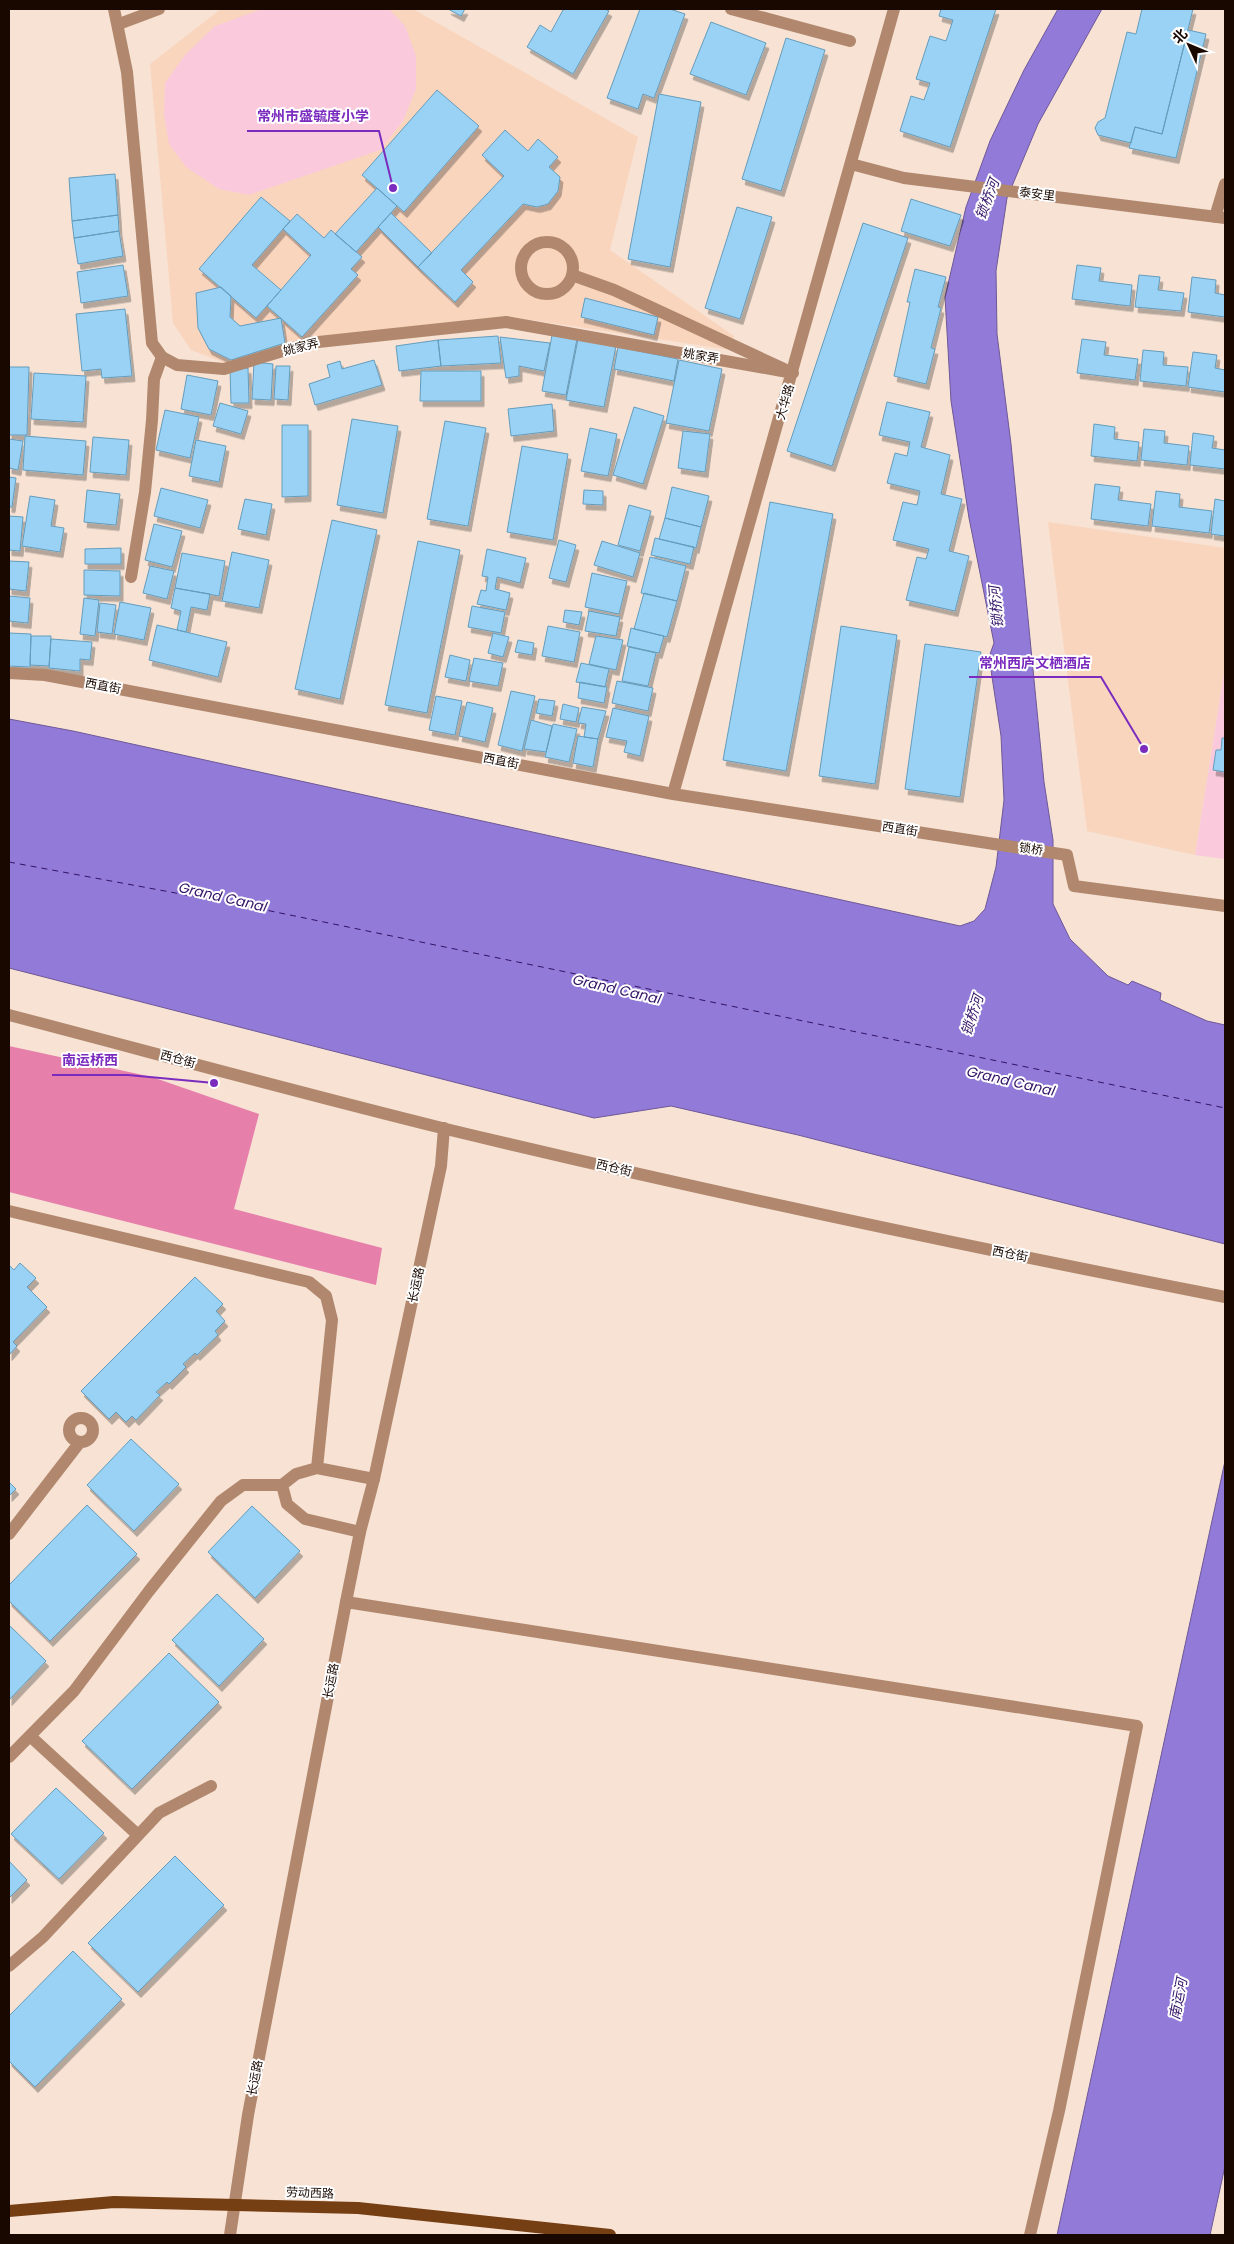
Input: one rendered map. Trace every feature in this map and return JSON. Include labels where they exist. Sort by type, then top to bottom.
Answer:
[{"type":"main road","name":"劳动西路","points":[[9,2211],[114,2202],[358,2208],[610,2235]]},
{"type":"street","points":[[114,9],[119,24],[127,72],[152,343],[162,357],[154,379],[145,492],[131,577]]},
{"type":"street","points":[[119,24],[158,9]]},
{"type":"street","points":[[732,9],[774,14],[850,41]]},
{"type":"street","name":"大华路","points":[[673,794],[894,9]]},
{"type":"street","name":"泰安里","points":[[851,164],[904,178],[1220,217]]},
{"type":"street","points":[[1220,217],[1225,184]]},
{"type":"street","points":[[540,243],[557,244],[570,255],[573,263],[572,275],[565,286],[558,291],[542,293],[528,285],[521,269],[522,261],[532,247],[540,243]]},
{"type":"street","points":[[572,275],[614,290],[793,373]]},
{"type":"street","name":"姚家弄","points":[[162,357],[177,365],[224,369],[309,343],[506,322],[793,373]]},
{"type":"street","name":"西直街","points":[[9,673],[46,675],[673,794],[994,844]]},
{"type":"street","name":"锁桥","points":[[994,844],[1068,855],[1074,886],[1225,906]]},
{"type":"street","name":"西仓街","points":[[9,1015],[444,1128],[689,1186],[953,1243],[1225,1296]]},
{"type":"street","name":"长运路","points":[[230,2235],[248,2115],[346,1602],[441,1166],[444,1128]]},
{"type":"street","points":[[9,1211],[309,1282],[326,1296],[332,1320],[317,1468]]},
{"type":"street","points":[[9,1534],[80,1442]]},
{"type":"street","points":[[10,1755],[74,1691],[149,1591],[221,1501],[244,1485],[282,1485],[296,1474],[317,1468],[374,1479]]},
{"type":"street","points":[[282,1485],[287,1504],[305,1519],[360,1532]]},
{"type":"street","points":[[346,1602],[1137,1726],[1059,2111],[1030,2235]]},
{"type":"street","points":[[30,1736],[138,1835]]},
{"type":"street","points":[[9,1966],[43,1937],[159,1813],[211,1786]]},
{"type":"shaded area","points":[[221,9],[413,9],[638,137],[610,250],[734,336],[731,350],[504,316],[304,339],[228,364],[191,350],[173,323],[150,64]]},
{"type":"shaded area","points":[[262,9],[389,9],[405,26],[416,56],[416,89],[403,121],[380,150],[249,195],[219,189],[186,167],[169,144],[164,115],[165,83],[185,55],[215,26]]},
{"type":"shaded area","points":[[1048,522],[1225,548],[1225,667],[1195,855],[1087,831]]},
{"type":"shaded area","points":[[1225,667],[1225,859],[1195,855]]},
{"type":"shaded area","points":[[9,1046],[152,1077],[259,1114],[234,1209],[382,1248],[376,1285],[9,1192]]},
{"type":"water","points":[[1058,9],[1102,9],[1038,124],[1007,198],[996,271],[997,334],[1011,444],[1044,782],[1053,840],[1053,904],[1070,939],[1108,976],[1128,985],[1132,981],[1161,993],[1160,1000],[1207,1021],[1225,1025],[1225,1244],[798,1135],[671,1106],[594,1118],[9,968],[9,719],[73,731],[960,926],[974,921],[985,909],[996,867],[1004,800],[1001,736],[989,657],[994,643],[969,518],[951,401],[945,297],[966,207],[990,141],[1024,70]]},
{"type":"water","name":"南运河","points":[[1225,1461],[1225,2166],[1210,2235],[1057,2235]]},
{"type":"building","points":[[448,9],[465,9],[461,16]]},
{"type":"building","points":[[561,9],[605,9],[609,11],[573,74],[527,47],[540,25],[551,32],[563,10]]},
{"type":"building","points":[[640,9],[670,9],[685,14],[654,98],[643,94],[638,109],[607,98]]},
{"type":"building","points":[[941,9],[996,9],[950,147],[900,131],[911,96],[924,100],[930,83],[916,79],[930,36],[946,41],[953,20],[939,16]]},
{"type":"building","points":[[1142,9],[1193,9],[1162,134],[1135,127],[1131,143],[1098,135],[1095,128],[1098,122],[1105,118],[1127,32],[1136,34]]},
{"type":"building","points":[[711,22],[766,43],[746,95],[690,74]]},
{"type":"building","points":[[1188,30],[1206,34],[1176,158],[1129,148],[1135,127],[1162,134]]},
{"type":"building","points":[[786,38],[825,50],[781,191],[742,179]]},
{"type":"building","points":[[437,90],[479,126],[404,212],[362,175]]},
{"type":"building","points":[[659,94],[701,102],[670,267],[628,259]]},
{"type":"building","points":[[505,130],[528,151],[538,139],[558,157],[549,167],[560,177],[558,191],[548,204],[537,207],[523,204],[461,270],[473,282],[455,302],[418,267],[504,176],[482,155]]},
{"type":"building","points":[[115,174],[118,215],[72,221],[69,178]]},
{"type":"building","points":[[377,188],[397,206],[356,252],[335,234]]},
{"type":"building","points":[[261,197],[290,221],[252,265],[281,290],[256,318],[199,269]]},
{"type":"building","points":[[911,199],[961,215],[950,246],[901,231]]},
{"type":"building","points":[[737,207],[772,217],[740,319],[705,308]]},
{"type":"building","points":[[391,213],[432,253],[418,267],[378,227]]},
{"type":"building","points":[[297,214],[324,238],[331,230],[362,257],[351,269],[358,275],[302,337],[267,306],[311,255],[283,229]]},
{"type":"building","points":[[118,215],[119,231],[74,238],[72,221]]},
{"type":"building","points":[[863,223],[908,238],[832,466],[787,451]]},
{"type":"building","points":[[119,231],[123,256],[78,264],[74,238]]},
{"type":"building","points":[[123,265],[128,296],[81,303],[77,272]]},
{"type":"building","points":[[1077,265],[1101,268],[1099,281],[1132,285],[1130,306],[1072,299]]},
{"type":"building","points":[[915,269],[946,277],[938,307],[941,308],[931,348],[935,349],[926,384],[894,376]]},
{"type":"building","points":[[1139,275],[1160,277],[1158,290],[1184,293],[1181,311],[1135,307]]},
{"type":"building","points":[[1192,277],[1216,280],[1215,293],[1225,295],[1225,317],[1188,312]]},
{"type":"building","points":[[221,287],[231,296],[230,317],[240,326],[281,318],[285,343],[231,360],[209,349],[198,328],[196,293]]},
{"type":"building","points":[[585,298],[658,317],[654,335],[581,317]]},
{"type":"building","points":[[125,309],[132,376],[102,378],[101,369],[82,371],[76,314]]},
{"type":"building","points":[[552,335],[577,339],[566,395],[542,391]]},
{"type":"building","points":[[498,336],[501,363],[441,366],[438,340]]},
{"type":"building","points":[[500,337],[550,343],[544,371],[519,366],[519,376],[506,378]]},
{"type":"building","points":[[578,339],[616,346],[604,407],[566,400]]},
{"type":"building","points":[[1082,339],[1106,342],[1104,355],[1138,359],[1135,380],[1077,373]]},
{"type":"building","points":[[438,340],[441,366],[399,371],[396,346]]},
{"type":"building","points":[[618,347],[678,359],[674,381],[614,369]]},
{"type":"building","points":[[1143,350],[1164,352],[1163,365],[1188,367],[1186,386],[1140,381]]},
{"type":"building","points":[[1193,352],[1217,355],[1215,368],[1225,370],[1225,392],[1188,387]]},
{"type":"building","points":[[374,360],[382,385],[315,405],[309,384],[330,377],[327,365],[340,361],[342,369]]},
{"type":"building","points":[[679,360],[722,369],[709,431],[666,423]]},
{"type":"building","points":[[254,362],[273,364],[271,400],[252,399]]},
{"type":"building","points":[[276,366],[290,366],[288,400],[274,399]]},
{"type":"building","points":[[9,367],[29,367],[27,435],[9,435]]},
{"type":"building","points":[[248,368],[249,403],[231,403],[230,369]]},
{"type":"building","points":[[421,371],[481,371],[481,401],[420,401]]},
{"type":"building","points":[[34,373],[86,376],[83,422],[31,419]]},
{"type":"building","points":[[187,375],[218,381],[211,415],[181,409]]},
{"type":"building","points":[[887,402],[930,412],[921,447],[950,455],[941,494],[962,499],[949,551],[969,556],[955,611],[906,600],[917,557],[926,559],[929,549],[893,540],[903,502],[917,505],[920,491],[887,483],[895,453],[907,456],[910,442],[879,435]]},
{"type":"building","points":[[220,403],[248,411],[241,434],[213,426]]},
{"type":"building","points":[[552,404],[554,431],[511,436],[508,409]]},
{"type":"building","points":[[634,407],[664,416],[643,484],[613,475]]},
{"type":"building","points":[[165,410],[199,417],[190,458],[156,450]]},
{"type":"building","points":[[352,419],[398,426],[383,513],[337,505]]},
{"type":"building","points":[[445,421],[486,428],[468,526],[427,519]]},
{"type":"building","points":[[1094,424],[1115,427],[1114,439],[1139,442],[1137,461],[1091,456]]},
{"type":"building","points":[[282,425],[308,425],[308,496],[282,497]]},
{"type":"building","points":[[590,428],[617,434],[608,476],[581,471]]},
{"type":"building","points":[[1144,429],[1165,431],[1164,443],[1189,446],[1187,465],[1141,460]]},
{"type":"building","points":[[683,431],[710,434],[705,472],[678,468]]},
{"type":"building","points":[[1193,433],[1214,436],[1212,448],[1225,450],[1225,469],[1190,465]]},
{"type":"building","points":[[25,436],[86,441],[83,475],[23,470]]},
{"type":"building","points":[[93,437],[129,440],[126,475],[90,472]]},
{"type":"building","points":[[9,439],[23,441],[18,470],[9,468]]},
{"type":"building","points":[[196,440],[226,446],[219,482],[189,476]]},
{"type":"building","points":[[522,446],[568,454],[553,540],[507,532]]},
{"type":"building","points":[[9,477],[16,478],[12,507],[9,507]]},
{"type":"building","points":[[1095,484],[1120,487],[1118,500],[1151,504],[1148,526],[1091,519]]},
{"type":"building","points":[[672,487],[709,496],[701,527],[665,518]]},
{"type":"building","points":[[161,488],[208,500],[200,528],[154,516]]},
{"type":"building","points":[[87,490],[120,494],[116,525],[84,522]]},
{"type":"building","points":[[584,490],[603,491],[603,505],[583,504]]},
{"type":"building","points":[[1156,491],[1180,494],[1179,507],[1212,511],[1209,533],[1152,526]]},
{"type":"building","points":[[30,496],[55,500],[51,526],[64,528],[60,552],[22,546]]},
{"type":"building","points":[[245,499],[272,504],[266,535],[238,529]]},
{"type":"building","points":[[1215,499],[1225,501],[1225,536],[1211,534]]},
{"type":"building","points":[[770,502],[833,514],[786,771],[723,760]]},
{"type":"building","points":[[629,505],[651,511],[640,551],[618,545]]},
{"type":"building","points":[[9,516],[23,517],[20,551],[9,550]]},
{"type":"building","points":[[665,518],[701,527],[696,548],[659,539]]},
{"type":"building","points":[[332,520],[377,530],[340,699],[295,689]]},
{"type":"building","points":[[154,524],[182,531],[172,567],[145,560]]},
{"type":"building","points":[[655,538],[694,547],[690,564],[651,555]]},
{"type":"building","points":[[559,540],[576,545],[566,582],[549,578]]},
{"type":"building","points":[[418,541],[460,550],[427,713],[385,705]]},
{"type":"building","points":[[602,541],[640,553],[633,577],[594,565]]},
{"type":"building","points":[[121,548],[121,564],[85,564],[85,549]]},
{"type":"building","points":[[487,549],[526,558],[520,583],[497,577],[495,589],[510,593],[506,610],[477,604],[481,590],[486,591],[488,577],[482,576]]},
{"type":"building","points":[[232,552],[269,560],[259,608],[222,601]]},
{"type":"building","points":[[182,553],[225,561],[219,596],[175,588]]},
{"type":"building","points":[[650,557],[686,566],[677,601],[641,593]]},
{"type":"building","points":[[9,561],[29,562],[26,591],[9,589]]},
{"type":"building","points":[[150,566],[174,571],[167,599],[143,593]]},
{"type":"building","points":[[84,570],[120,571],[120,596],[84,595]]},
{"type":"building","points":[[592,573],[627,581],[619,614],[585,607]]},
{"type":"building","points":[[175,588],[210,594],[207,610],[191,607],[186,632],[177,630],[181,611],[171,608]]},
{"type":"building","points":[[644,593],[677,601],[667,637],[634,629]]},
{"type":"building","points":[[9,596],[30,598],[28,623],[9,621]]},
{"type":"building","points":[[84,598],[99,600],[95,636],[80,634]]},
{"type":"building","points":[[120,602],[151,608],[144,640],[114,634]]},
{"type":"building","points":[[100,603],[116,605],[112,634],[97,632]]},
{"type":"building","points":[[472,606],[505,612],[501,633],[468,627]]},
{"type":"building","points":[[565,610],[582,612],[579,625],[563,622]]},
{"type":"building","points":[[589,611],[620,617],[616,636],[585,631]]},
{"type":"building","points":[[157,625],[227,642],[218,677],[149,660]]},
{"type":"building","points":[[548,626],[580,632],[574,662],[542,656]]},
{"type":"building","points":[[841,626],[897,635],[875,784],[819,776]]},
{"type":"building","points":[[631,628],[664,636],[659,653],[627,646]]},
{"type":"building","points":[[9,633],[31,634],[30,667],[9,666]]},
{"type":"building","points":[[493,633],[509,637],[503,657],[488,653]]},
{"type":"building","points":[[31,636],[51,636],[49,666],[30,665]]},
{"type":"building","points":[[596,636],[623,640],[616,670],[589,664]]},
{"type":"building","points":[[51,639],[92,642],[90,660],[80,659],[80,671],[49,668]]},
{"type":"building","points":[[518,640],[534,643],[532,655],[515,652]]},
{"type":"building","points":[[925,644],[981,652],[960,797],[905,789]]},
{"type":"building","points":[[629,647],[656,653],[648,686],[622,681]]},
{"type":"building","points":[[450,655],[470,660],[466,681],[445,677]]},
{"type":"building","points":[[474,658],[503,663],[498,686],[469,681]]},
{"type":"building","points":[[581,663],[609,669],[605,687],[576,682]]},
{"type":"building","points":[[617,681],[653,688],[648,711],[612,703]]},
{"type":"building","points":[[580,682],[607,687],[604,703],[578,698]]},
{"type":"building","points":[[511,691],[535,696],[522,751],[498,745]]},
{"type":"building","points":[[436,696],[462,701],[455,735],[429,730]]},
{"type":"building","points":[[539,699],[555,701],[552,716],[536,713]]},
{"type":"building","points":[[467,702],[493,708],[485,742],[459,736]]},
{"type":"building","points":[[563,704],[579,708],[576,722],[560,719]]},
{"type":"building","points":[[582,707],[606,711],[598,739],[584,737],[586,724],[578,723]]},
{"type":"building","points":[[613,708],[649,716],[640,756],[624,752],[627,741],[606,737]]},
{"type":"building","points":[[531,720],[552,726],[546,752],[524,749]]},
{"type":"building","points":[[553,724],[577,729],[569,762],[545,757]]},
{"type":"building","points":[[578,736],[598,739],[593,767],[573,763]]},
{"type":"building","points":[[1222,738],[1225,738],[1225,772],[1213,770],[1216,750],[1221,750]]},
{"type":"building","points":[[20,1263],[36,1278],[27,1287],[47,1307],[13,1342],[17,1346],[9,1355],[9,1265],[14,1270]]},
{"type":"building","points":[[195,1277],[223,1304],[216,1311],[225,1321],[215,1331],[218,1335],[197,1355],[195,1353],[183,1364],[186,1367],[169,1384],[167,1382],[156,1392],[160,1395],[136,1420],[132,1416],[126,1422],[116,1412],[109,1419],[81,1391]]},
{"type":"building","points":[[131,1439],[179,1484],[134,1531],[87,1485]]},
{"type":"building","points":[[9,1482],[16,1489],[9,1496]]},
{"type":"building","points":[[87,1505],[137,1554],[50,1641],[9,1601],[9,1585]]},
{"type":"building","points":[[252,1506],[300,1551],[255,1598],[208,1552]]},
{"type":"building","points":[[217,1594],[264,1639],[219,1686],[172,1640]]},
{"type":"building","points":[[9,1625],[46,1661],[9,1700]]},
{"type":"building","points":[[169,1653],[219,1702],[132,1789],[82,1741]]},
{"type":"building","points":[[56,1788],[104,1833],[59,1879],[11,1834]]},
{"type":"building","points":[[175,1856],[224,1905],[138,1992],[88,1943]]},
{"type":"building","points":[[9,1861],[27,1880],[9,1898]]},
{"type":"building","points":[[73,1951],[122,1999],[35,2087],[9,2061],[9,2016]]},
{"type":"ferry route","points":[[9,862],[256,908],[1225,1108]]},
{"type":"place","name":"常州市盛毓度小学","points":[[393,188]]},
{"type":"place","name":"常州西庐文栖酒店","points":[[1144,749]]},
{"type":"place","name":"南运桥西","points":[[214,1083]]},
{"type":"water label","name":"锁桥河","points":[[987,199]]},
{"type":"water label","name":"锁桥河","points":[[996,607]]},
{"type":"water label","name":"Grand Canal","points":[[223,897]]},
{"type":"water label","name":"Grand Canal","points":[[617,989]]},
{"type":"water label","name":"锁桥河","points":[[972,1015]]},
{"type":"water label","name":"Grand Canal","points":[[1011,1081]]}]
